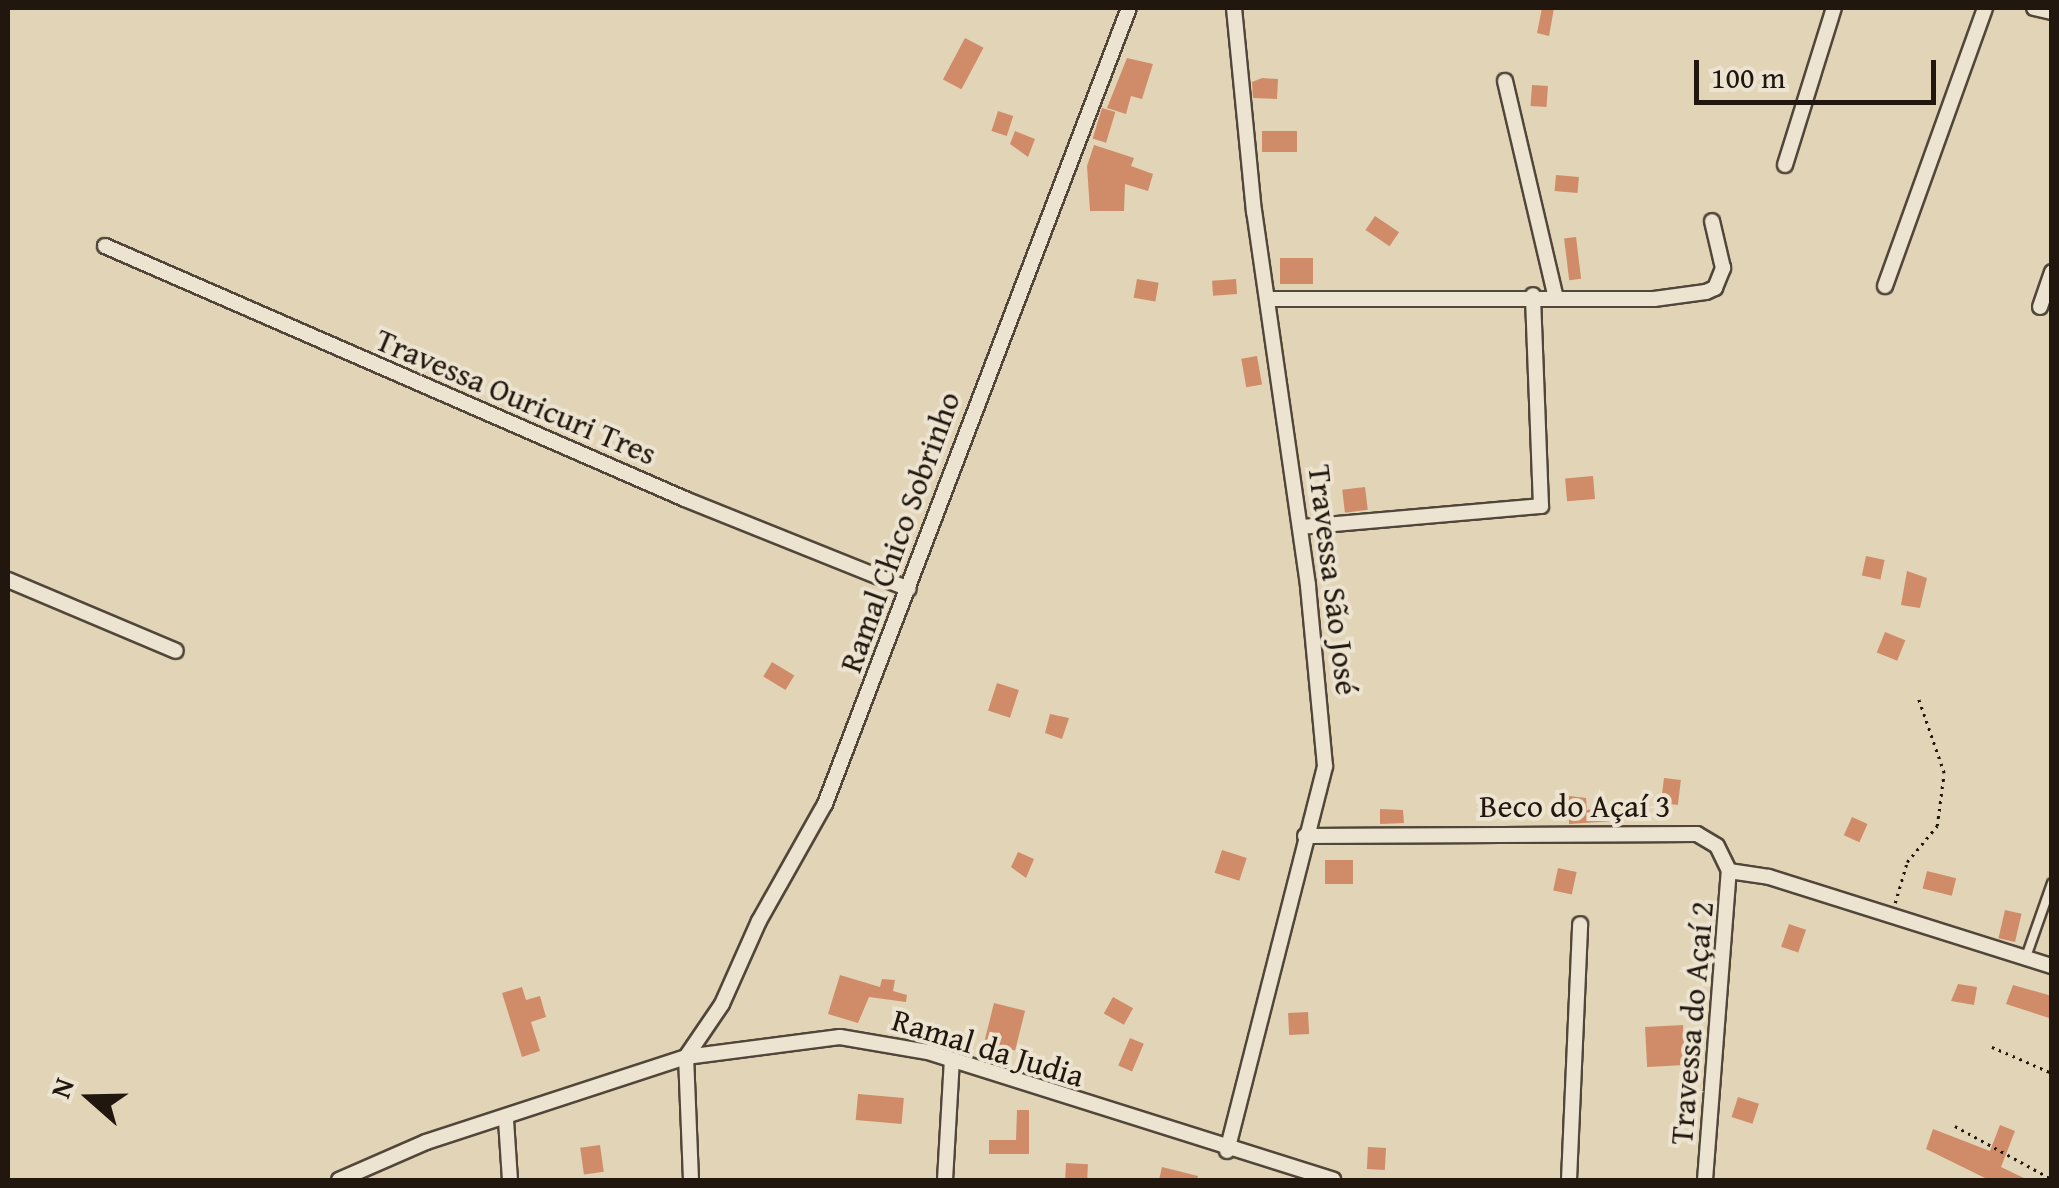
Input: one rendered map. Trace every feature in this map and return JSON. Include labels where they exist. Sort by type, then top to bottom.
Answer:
[{"type":"street","name":"Ramal Chico Sobrinho","points":[[686,1058],[722,1004],[758,921],[825,804],[1130,8]]},
{"type":"street","name":"Travessa São José","points":[[1227,1151],[1325,766],[1301,526],[1234,8]]},
{"type":"street","points":[[1785,165],[1834,8]]},
{"type":"street","points":[[1884,286],[1986,8]]},
{"type":"street","points":[[2034,8],[2052,12]]},
{"type":"street","points":[[1505,81],[1555,295]]},
{"type":"street","points":[[1269,299],[1533,295],[1654,299],[1706,292],[1716,288],[1723,268],[1712,221]]},
{"type":"street","name":"Travessa Ouricuri Tres","points":[[105,246],[542,438],[910,588]]},
{"type":"street","points":[[2040,307],[2052,272]]},
{"type":"street","points":[[1301,526],[1541,506],[1533,295]]},
{"type":"street","points":[[8,580],[176,650]]},
{"type":"street","name":"Beco do Açaí 3","points":[[1305,836],[1697,834],[1717,846],[1730,871]]},
{"type":"street","points":[[1730,871],[1892,914],[2052,966]]},
{"type":"street","name":"Travessa do Açaí 2","points":[[1705,1180],[1730,871]]},
{"type":"street","points":[[1570,1180],[1580,924]]},
{"type":"street","name":"Ramal da Judia","points":[[338,1180],[426,1142],[506,1120],[686,1058],[840,1038],[952,1060],[1227,1151],[1333,1180]]},
{"type":"street","points":[[686,1058],[691,1180]]},
{"type":"street","points":[[944,1180],[952,1060]]},
{"type":"street","points":[[506,1120],[510,1180]]},
{"type":"lane","points":[[2026,956],[2052,883]]},
{"type":"path","points":[[1892,914],[1907,862],[1937,826],[1944,773],[1918,698]]},
{"type":"path","points":[[1992,1046],[2052,1073]]},
{"type":"path","points":[[1955,1126],[2052,1180]]},
{"type":"building","points":[[1542,8],[1554,8],[1549,36],[1537,33]]},
{"type":"building","points":[[965,38],[984,48],[961,89],[943,79]]},
{"type":"building","points":[[1127,58],[1153,64],[1142,99],[1131,96],[1126,114],[1107,108]]},
{"type":"building","points":[[1278,79],[1277,99],[1253,98],[1252,82]]},
{"type":"building","points":[[1532,85],[1548,86],[1546,107],[1531,106]]},
{"type":"building","points":[[1102,108],[1115,112],[1106,143],[1093,139]]},
{"type":"building","points":[[998,111],[1013,116],[1007,136],[992,131]]},
{"type":"building","points":[[1015,131],[1035,139],[1028,157],[1010,144]]},
{"type":"building","points":[[1262,131],[1297,131],[1297,152],[1262,152]]},
{"type":"building","points":[[1094,145],[1134,158],[1131,166],[1153,174],[1148,191],[1125,184],[1124,211],[1090,211],[1087,166]]},
{"type":"building","points":[[1556,175],[1579,177],[1578,193],[1555,191]]},
{"type":"building","points":[[1375,216],[1399,232],[1390,246],[1365,230]]},
{"type":"building","points":[[1576,237],[1581,279],[1569,280],[1564,238]]},
{"type":"building","points":[[1280,258],[1313,258],[1313,284],[1280,284]]},
{"type":"building","points":[[1137,279],[1159,283],[1155,302],[1134,298]]},
{"type":"building","points":[[1236,279],[1237,294],[1213,296],[1212,281]]},
{"type":"building","points":[[1257,356],[1262,385],[1246,387],[1241,359]]},
{"type":"building","points":[[1593,476],[1595,499],[1567,501],[1565,478]]},
{"type":"building","points":[[1365,487],[1368,510],[1345,513],[1342,490]]},
{"type":"building","points":[[1866,556],[1885,560],[1880,580],[1862,576]]},
{"type":"building","points":[[1907,571],[1927,578],[1920,608],[1901,605]]},
{"type":"building","points":[[1885,632],[1905,640],[1897,661],[1877,652]]},
{"type":"building","points":[[772,662],[794,675],[786,690],[763,677]]},
{"type":"building","points":[[997,683],[1019,690],[1010,718],[988,711]]},
{"type":"building","points":[[1050,714],[1069,718],[1062,739],[1045,733]]},
{"type":"building","points":[[1664,778],[1681,780],[1678,805],[1661,803]]},
{"type":"building","points":[[1569,796],[1586,798],[1587,810],[1643,801],[1643,819],[1569,824]]},
{"type":"building","points":[[1380,809],[1403,810],[1404,823],[1380,824]]},
{"type":"building","points":[[1852,817],[1868,824],[1859,842],[1844,835]]},
{"type":"building","points":[[1222,850],[1247,858],[1239,881],[1215,873]]},
{"type":"building","points":[[1018,852],[1034,859],[1026,878],[1011,867]]},
{"type":"building","points":[[1325,860],[1353,860],[1353,884],[1325,884]]},
{"type":"building","points":[[1558,868],[1577,872],[1572,894],[1553,890]]},
{"type":"building","points":[[1927,871],[1956,878],[1952,896],[1923,888]]},
{"type":"building","points":[[2005,910],[2022,914],[2015,942],[1998,938]]},
{"type":"building","points":[[1789,924],[1806,930],[1798,953],[1781,947]]},
{"type":"building","points":[[840,975],[880,987],[882,979],[895,980],[893,991],[907,995],[906,1002],[869,997],[858,1023],[828,1014]]},
{"type":"building","points":[[1958,984],[1977,987],[1974,1005],[1951,1001]]},
{"type":"building","points":[[2013,985],[2052,996],[2049,1018],[2006,1004]]},
{"type":"building","points":[[522,987],[526,1000],[540,996],[546,1017],[531,1022],[540,1051],[522,1057],[502,993]]},
{"type":"building","points":[[1113,997],[1133,1008],[1124,1025],[1104,1014]]},
{"type":"building","points":[[994,1003],[1025,1011],[1015,1051],[984,1043]]},
{"type":"building","points":[[1308,1012],[1309,1034],[1289,1035],[1288,1013]]},
{"type":"building","points":[[1683,1025],[1685,1065],[1647,1067],[1645,1027]]},
{"type":"building","points":[[1130,1038],[1144,1044],[1132,1071],[1118,1066]]},
{"type":"building","points":[[858,1094],[904,1098],[902,1124],[856,1120]]},
{"type":"building","points":[[1738,1097],[1759,1104],[1752,1124],[1732,1117]]},
{"type":"building","points":[[1017,1110],[1029,1110],[1029,1154],[989,1154],[989,1140],[1016,1140]]},
{"type":"building","points":[[2000,1125],[2015,1131],[2001,1167],[2028,1180],[1989,1180],[1926,1149],[1933,1129],[1990,1151]]},
{"type":"building","points":[[600,1145],[604,1172],[584,1175],[580,1148]]},
{"type":"building","points":[[1368,1147],[1386,1148],[1385,1170],[1367,1169]]},
{"type":"building","points":[[1066,1163],[1088,1164],[1087,1180],[1065,1180]]},
{"type":"building","points":[[1162,1167],[1198,1176],[1197,1180],[1159,1180]]}]
